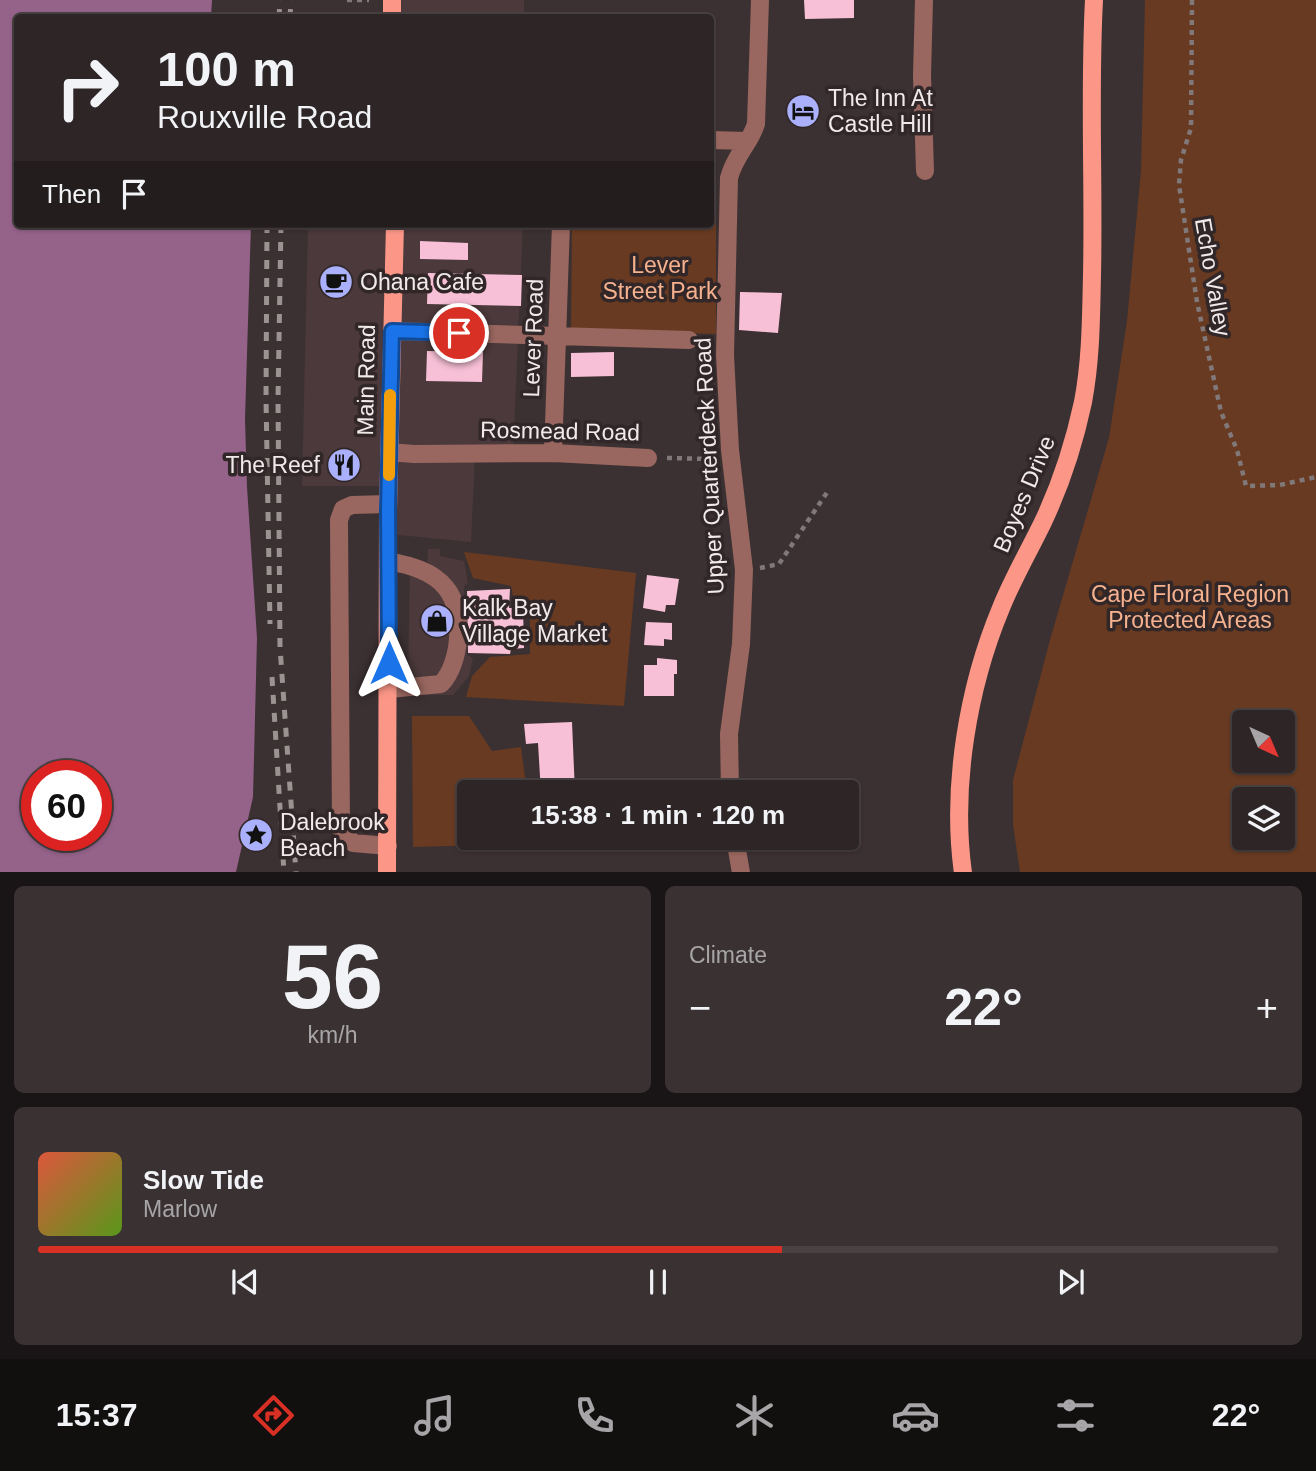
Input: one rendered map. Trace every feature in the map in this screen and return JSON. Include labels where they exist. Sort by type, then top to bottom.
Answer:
[{"type":"main road","name":"Boyes Drive","points":[[962,872],[959,824],[962,770],[968,725],[982,660],[1009,590],[1060,484],[1074,442],[1086,387],[1091,342],[1093,262],[1094,0]]},
{"type":"main road","name":"Main Road","points":[[387,872],[388,504],[396,228]]},
{"type":"street","name":"Upper Quarterdeck Road","points":[[730,780],[729,734],[741,644],[744,570],[730,459],[725,341],[729,178],[734,161],[756,124],[760,0]]},
{"type":"street","points":[[924,0],[922,75],[925,171]]},
{"type":"street","points":[[714,140],[748,141]]},
{"type":"street","name":"Lever Road","points":[[553,453],[561,228]]},
{"type":"street","points":[[392,331],[689,340]]},
{"type":"street","name":"Rosmead Road","points":[[389,452],[553,453],[648,458]]},
{"type":"street","points":[[388,504],[352,505],[343,509],[339,520],[341,829],[353,843],[388,846]]},
{"type":"street","points":[[388,561],[412,566],[432,576],[446,588],[453,600],[458,622],[457,655],[450,675],[441,684],[389,689]]},
{"type":"street","points":[[737,850],[741,872]]},
{"type":"path","points":[[347,0],[369,0]]},
{"type":"path","name":"Echo Valley","points":[[1192,0],[1191,128],[1181,160],[1180,185],[1197,302],[1221,412],[1237,450],[1246,486],[1280,485],[1316,477]]},
{"type":"path","name":"Rosmead Road","points":[[648,458],[730,459]]},
{"type":"path","points":[[744,570],[779,564],[828,491]]},
{"type":"shaded area","points":[[0,0],[212,0],[211,14],[14,14],[14,228],[251,228],[245,419],[257,638],[253,797],[236,872],[0,872]]},
{"type":"shaded area","points":[[392,0],[524,0],[524,14],[392,14]]},
{"type":"shaded area","points":[[308,228],[523,228],[513,454],[475,454],[471,542],[389,534],[388,486],[302,486]]},
{"type":"shaded area","name":"Kalk Bay Village Market","points":[[428,549],[440,549],[440,556],[464,561],[468,583],[464,586],[467,655],[473,658],[469,676],[453,695],[408,695],[410,556],[427,564]]},
{"type":"green space","name":"Cape Floral Region Protected Areas","points":[[1145,0],[1316,0],[1316,872],[1020,872],[1013,824],[1013,780],[1050,640],[1109,438],[1127,321],[1141,171]]},
{"type":"green space","name":"Lever Street Park","points":[[716,218],[716,334],[571,330],[572,228],[714,228]]},
{"type":"green space","points":[[464,552],[636,573],[624,706],[466,697],[472,676],[490,657],[530,654],[530,605],[515,606],[511,586],[473,578]]},
{"type":"green space","points":[[412,716],[469,716],[492,751],[521,747],[525,780],[457,780],[457,846],[413,847]]},
{"type":"building","points":[[804,0],[854,0],[854,18],[805,19]]},
{"type":"building","points":[[420,241],[468,243],[468,260],[420,259]]},
{"type":"building","points":[[428,273],[522,275],[521,306],[427,304]]},
{"type":"building","points":[[740,292],[782,293],[778,333],[739,330]]},
{"type":"building","points":[[427,351],[483,352],[482,382],[426,381]]},
{"type":"building","points":[[614,352],[614,376],[571,377],[571,353]]},
{"type":"building","points":[[647,575],[679,579],[675,605],[666,605],[665,612],[643,608]]},
{"type":"building","points":[[510,589],[509,608],[523,608],[524,648],[511,649],[510,654],[468,653],[467,591]]},
{"type":"building","points":[[646,622],[672,623],[672,640],[664,639],[664,646],[644,645]]},
{"type":"building","points":[[657,658],[677,660],[674,696],[644,696],[644,665],[657,665]]},
{"type":"building","points":[[572,722],[574,780],[540,780],[538,743],[526,744],[524,724]]},
{"type":"railway","points":[[279,14],[280,0]]},
{"type":"railway","points":[[290,14],[291,0]]},
{"type":"railway","points":[[267,228],[266,399],[270,624]]},
{"type":"railway","points":[[281,228],[278,399],[280,647],[296,872]]},
{"type":"railway","points":[[272,677],[284,872]]},
{"type":"slow traffic","points":[[389,475],[390,395]]},
{"type":"place","name":"The Inn At Castle Hill","points":[[803,111]]},
{"type":"place","name":"Ohana Cafe","points":[[336,282]]},
{"type":"place","name":"The Reef","points":[[344,465]]},
{"type":"place","name":"Kalk Bay Village Market","points":[[437,621]]},
{"type":"place","name":"Dalebrook Beach","points":[[256,835]]},
{"type":"route","points":[[389,663],[388,510],[392,331],[459,333]]}]
